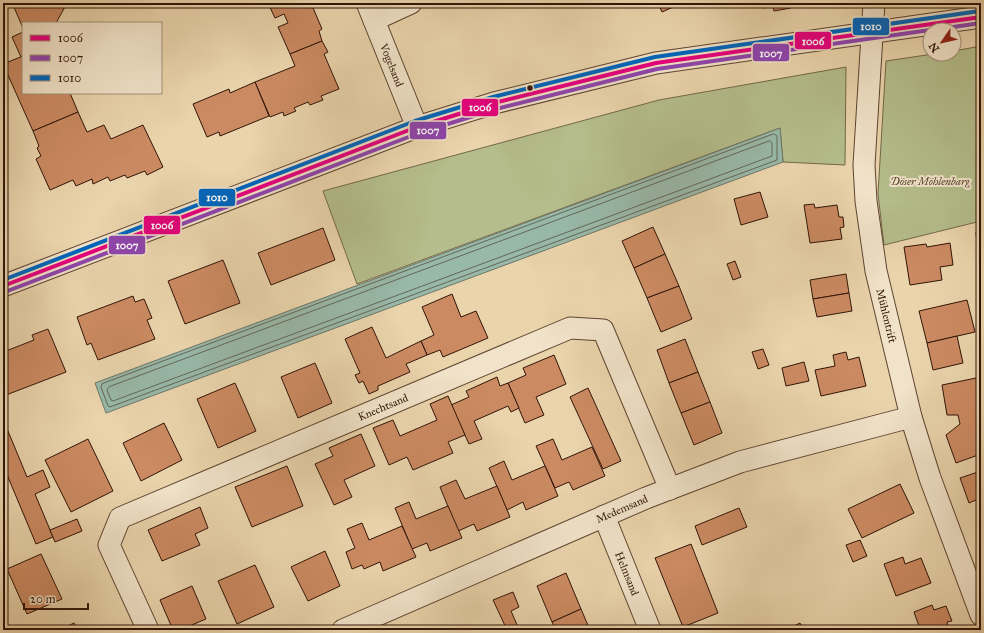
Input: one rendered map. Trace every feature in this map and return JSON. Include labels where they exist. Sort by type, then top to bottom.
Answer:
[{"type":"street","points":[[371,12],[411,3]]},
{"type":"street","name":"Mühlentrift","points":[[874,3],[864,165],[866,201],[876,271],[911,416],[930,478],[981,615]]},
{"type":"street","name":"Vogelsand","points":[[371,12],[417,127]]},
{"type":"street","points":[[3,286],[417,127],[494,103],[656,63],[981,17]]},
{"type":"street","name":"Knechtsand","points":[[148,630],[109,545],[120,518],[570,328],[603,330],[670,489]]},
{"type":"street","name":"Medemsand","points":[[348,629],[604,516],[740,462],[911,416]]},
{"type":"street","name":"Helmsand","points":[[604,516],[650,630]]},
{"type":"green space","name":"Döser Möhlenbarg","points":[[981,46],[981,221],[884,245],[878,194],[886,61],[922,56],[922,62],[962,62],[962,50]]},
{"type":"green space","points":[[846,67],[845,165],[783,162],[780,128],[357,284],[323,191],[659,100]]},
{"type":"water","points":[[780,128],[783,162],[106,413],[95,383]]},
{"type":"building","points":[[14,3],[69,3],[66,5],[57,22],[22,22],[22,26],[13,5]]},
{"type":"building","points":[[268,3],[311,3],[322,29],[319,31],[322,41],[290,54],[278,27],[288,23],[284,14],[275,18]]},
{"type":"building","points":[[658,3],[682,3],[662,12]]},
{"type":"building","points":[[763,3],[794,3],[791,4],[791,8],[774,11],[773,6],[764,8]]},
{"type":"building","points":[[22,32],[21,57],[12,37]]},
{"type":"building","points":[[322,41],[328,52],[324,54],[339,89],[321,96],[323,100],[310,105],[308,102],[294,108],[296,111],[284,116],[283,112],[270,117],[255,82],[295,66],[290,54]]},
{"type":"building","points":[[22,56],[22,94],[70,94],[78,112],[33,131],[3,64]]},
{"type":"building","points":[[255,82],[269,116],[220,136],[219,132],[207,137],[193,104],[229,89],[230,93]]},
{"type":"building","points":[[78,112],[87,132],[104,125],[111,139],[143,125],[163,167],[147,175],[145,171],[127,178],[125,175],[110,181],[108,177],[93,184],[92,179],[76,186],[73,180],[50,190],[36,159],[41,156],[37,148],[39,146],[33,131]]},
{"type":"building","points":[[760,192],[768,217],[741,225],[734,199]]},
{"type":"building","points":[[814,204],[815,208],[837,205],[839,217],[843,217],[844,227],[840,228],[842,239],[810,243],[804,205]]},
{"type":"building","points":[[653,227],[665,254],[634,268],[622,241]]},
{"type":"building","points":[[323,228],[335,260],[271,285],[258,253]]},
{"type":"building","points":[[981,231],[981,243],[977,243],[976,232]]},
{"type":"building","points":[[950,243],[953,265],[940,267],[942,280],[910,285],[904,247],[926,244],[927,247]]},
{"type":"building","points":[[665,254],[679,286],[647,298],[634,268]]},
{"type":"building","points":[[223,260],[240,303],[185,324],[168,281]]},
{"type":"building","points":[[735,261],[741,277],[733,280],[727,264]]},
{"type":"building","points":[[846,274],[849,293],[813,299],[810,280]]},
{"type":"building","points":[[679,286],[692,319],[661,332],[647,298]]},
{"type":"building","points":[[849,293],[852,311],[817,317],[813,299]]},
{"type":"building","points":[[452,294],[461,317],[476,311],[488,338],[443,357],[440,350],[427,355],[421,341],[434,335],[422,307]]},
{"type":"building","points":[[133,296],[135,302],[144,299],[152,318],[147,320],[155,339],[98,360],[91,343],[87,345],[77,317]]},
{"type":"building","points":[[967,300],[975,332],[927,343],[919,311]]},
{"type":"building","points":[[372,327],[386,358],[421,341],[427,355],[406,364],[410,372],[378,386],[378,390],[369,394],[363,381],[359,383],[355,375],[360,373],[345,339]]},
{"type":"building","points":[[48,329],[66,372],[6,395],[3,387],[3,345],[6,351],[34,340],[32,335]]},
{"type":"building","points":[[957,336],[963,363],[933,370],[927,343]]},
{"type":"building","points":[[685,339],[698,372],[669,383],[657,350]]},
{"type":"building","points":[[763,349],[769,365],[758,369],[752,352]]},
{"type":"building","points":[[846,352],[848,360],[859,357],[866,386],[821,396],[815,370],[835,366],[833,355]]},
{"type":"building","points":[[554,355],[566,384],[536,397],[544,415],[525,423],[508,383],[526,375],[523,368]]},
{"type":"building","points":[[804,362],[809,381],[786,386],[782,368]]},
{"type":"building","points":[[315,363],[332,403],[298,418],[281,377]]},
{"type":"building","points":[[698,372],[710,402],[681,413],[669,383]]},
{"type":"building","points":[[497,377],[500,386],[508,383],[519,408],[511,412],[508,406],[474,421],[482,439],[469,444],[451,405],[469,397],[466,391]]},
{"type":"building","points":[[981,377],[981,454],[956,463],[946,435],[960,424],[958,415],[947,415],[942,385]]},
{"type":"building","points":[[235,383],[256,431],[218,448],[197,399]]},
{"type":"building","points":[[588,388],[621,461],[603,469],[570,397]]},
{"type":"building","points":[[448,396],[465,435],[448,442],[453,453],[413,470],[407,457],[389,465],[373,428],[393,420],[400,436],[437,420],[430,404]]},
{"type":"building","points":[[710,402],[722,433],[694,445],[681,413]]},
{"type":"building","points":[[3,419],[27,477],[43,470],[50,487],[35,494],[53,537],[36,544],[3,465]]},
{"type":"building","points":[[164,423],[182,460],[141,481],[123,443]]},
{"type":"building","points":[[361,434],[375,466],[344,480],[352,497],[334,505],[315,464],[333,456],[329,448]]},
{"type":"building","points":[[88,439],[113,491],[71,512],[45,460]]},
{"type":"building","points":[[553,439],[562,460],[592,447],[605,476],[573,490],[569,482],[555,488],[536,446]]},
{"type":"building","points":[[504,461],[512,480],[545,466],[558,496],[526,510],[523,502],[507,510],[489,468]]},
{"type":"building","points":[[287,466],[303,506],[252,527],[235,487]]},
{"type":"building","points":[[981,471],[981,498],[969,503],[960,478]]},
{"type":"building","points":[[456,480],[465,499],[497,486],[510,517],[477,531],[474,524],[458,531],[440,487]]},
{"type":"building","points":[[900,484],[914,513],[862,538],[848,509]]},
{"type":"building","points":[[409,502],[416,519],[448,506],[462,538],[430,551],[427,543],[412,549],[395,508]]},
{"type":"building","points":[[200,507],[208,528],[195,534],[200,545],[162,561],[148,530]]},
{"type":"building","points":[[739,508],[747,527],[702,545],[695,526]]},
{"type":"building","points":[[77,519],[82,531],[55,542],[50,530]]},
{"type":"building","points":[[362,523],[369,540],[402,526],[416,557],[383,571],[380,562],[364,569],[362,565],[352,569],[346,552],[355,548],[347,529]]},
{"type":"building","points":[[860,540],[867,556],[853,562],[846,545]]},
{"type":"building","points":[[691,544],[718,613],[683,627],[655,558]]},
{"type":"building","points":[[325,551],[340,586],[308,601],[291,567]]},
{"type":"building","points":[[41,554],[62,599],[27,614],[7,569]]},
{"type":"building","points":[[903,557],[905,564],[921,558],[931,583],[896,596],[884,564]]},
{"type":"building","points":[[255,565],[274,607],[237,624],[218,581]]},
{"type":"building","points":[[566,573],[581,609],[552,622],[537,586]]},
{"type":"building","points":[[192,586],[206,619],[180,630],[173,630],[160,600]]},
{"type":"building","points":[[513,592],[519,607],[511,611],[518,627],[507,630],[493,600]]},
{"type":"building","points":[[932,605],[934,610],[946,606],[952,621],[947,622],[949,630],[917,630],[920,629],[914,612]]},
{"type":"building","points":[[581,609],[590,630],[556,630],[552,622]]},
{"type":"building","points":[[74,623],[77,630],[60,630]]},
{"type":"building","points":[[800,623],[803,630],[788,630],[788,629]]},
{"type":"transit line","name":"1010","points":[[3,280],[415,121],[493,97],[655,57],[980,11]]},
{"type":"transit line","name":"1006","points":[[3,286],[417,127],[494,103],[656,63],[981,17]]},
{"type":"transit line","name":"1007","points":[[962,26],[981,23]]},
{"type":"transit line","name":"1007","points":[[5,292],[419,133],[496,109],[657,69],[922,31]]}]
